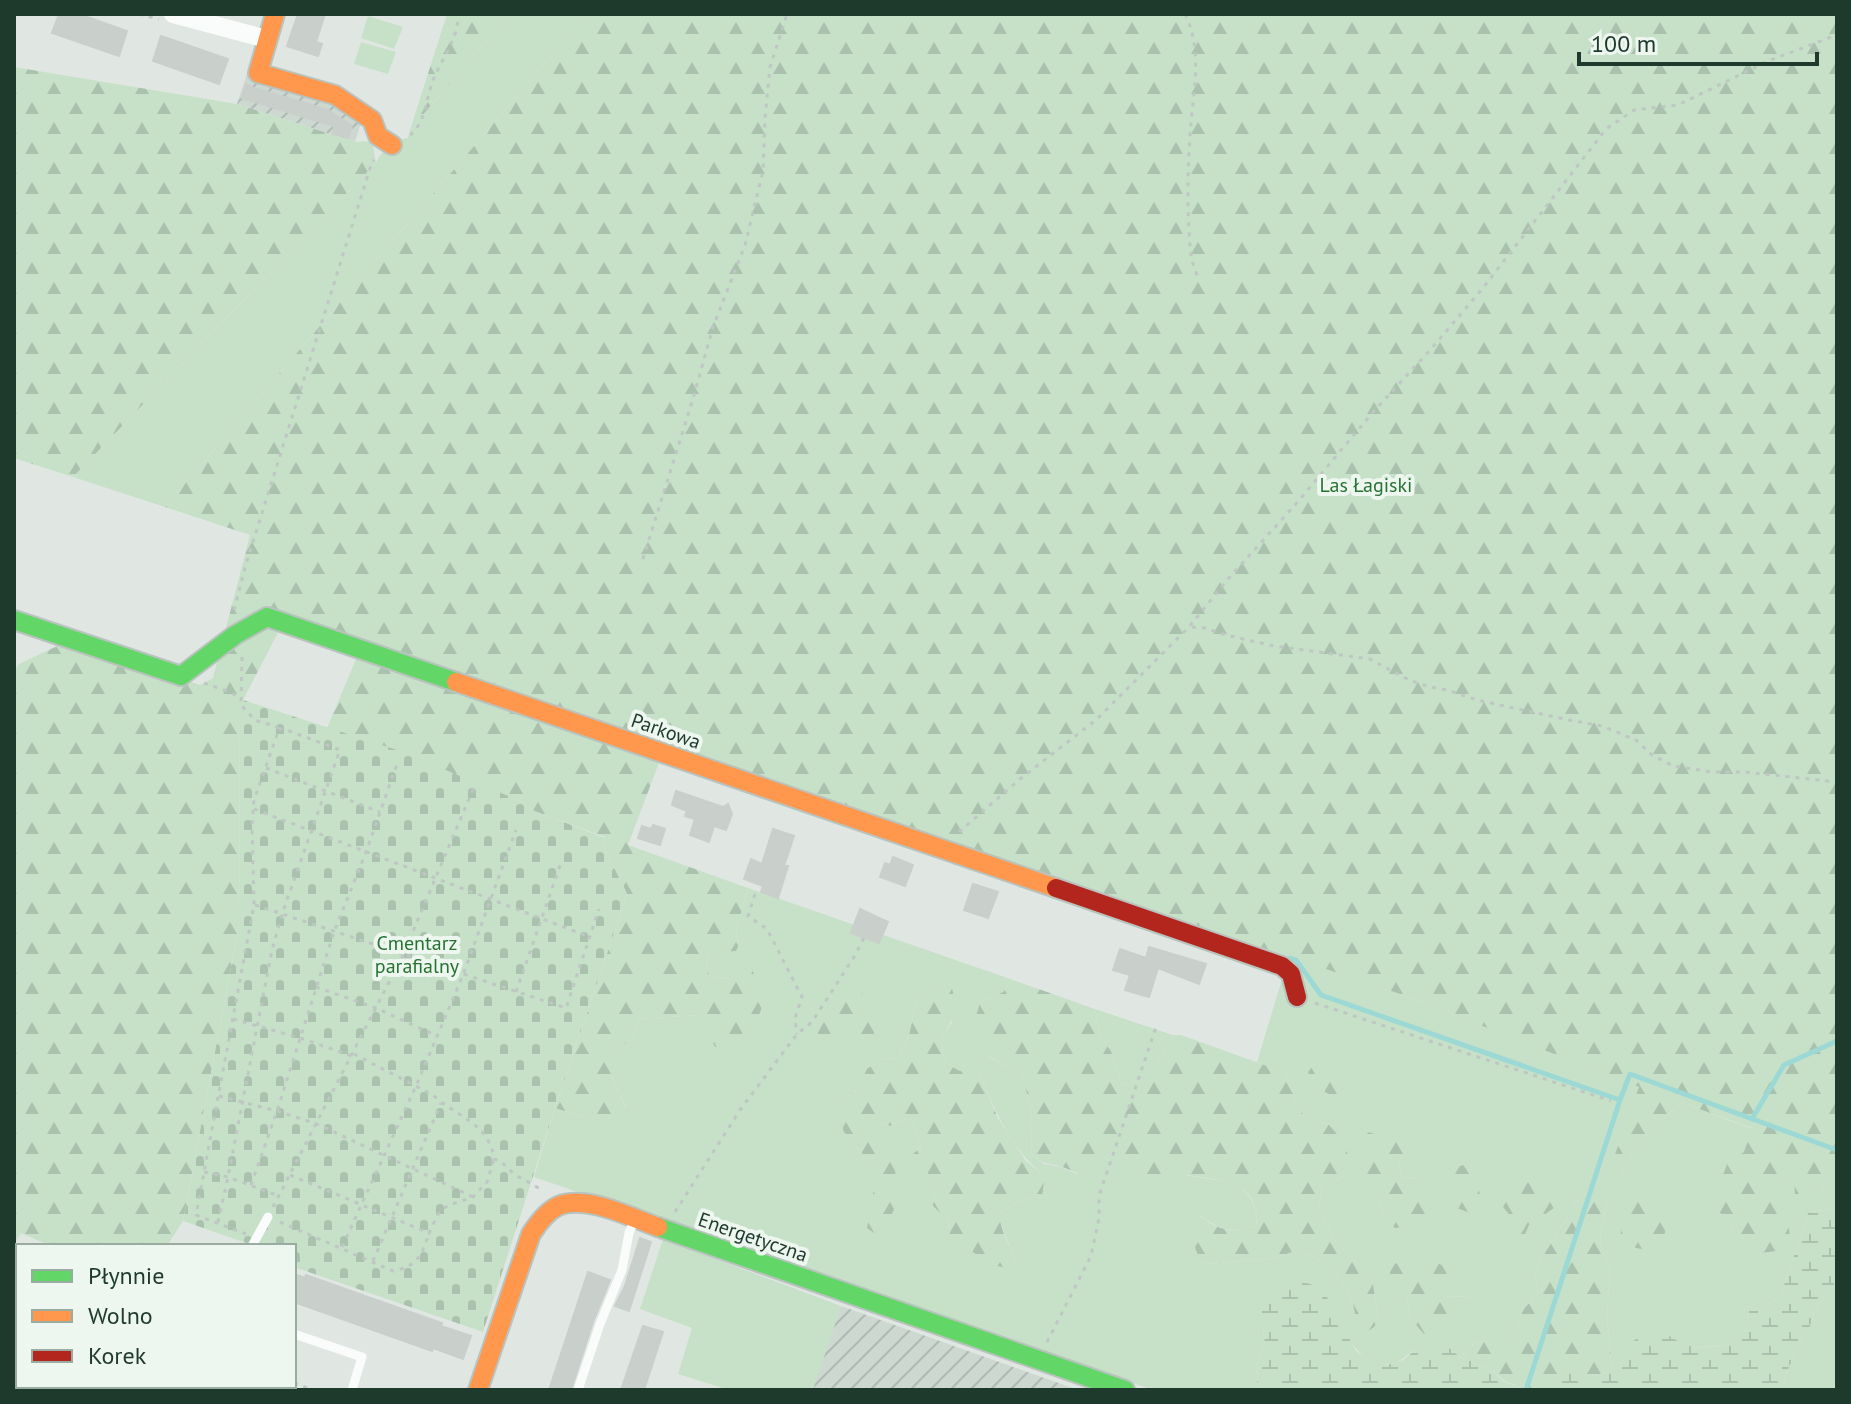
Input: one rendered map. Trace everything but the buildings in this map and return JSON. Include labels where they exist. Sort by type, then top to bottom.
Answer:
[{"type":"street","points":[[173,14],[267,39]]},
{"type":"street","points":[[275,14],[258,73],[335,95],[372,120],[378,136],[392,145]]},
{"type":"street","name":"Parkowa","points":[[181,676],[232,638],[267,617],[1282,966],[1291,974],[1297,997]]},
{"type":"street","points":[[14,620],[181,676]]},
{"type":"street","name":"Energetyczna","points":[[478,1390],[531,1234],[542,1217],[554,1207],[583,1202],[1125,1390]]},
{"type":"lane","points":[[255,1242],[268,1217]]},
{"type":"lane","points":[[578,1390],[622,1270],[635,1219]]},
{"type":"lane","points":[[296,1335],[362,1357],[352,1390]]},
{"type":"path","points":[[217,1223],[272,950],[340,750],[255,720],[248,714],[241,705],[242,655],[227,635],[246,564],[372,162],[416,131],[434,78],[456,31],[458,14]]},
{"type":"path","points":[[643,559],[713,327],[745,245],[763,171],[770,67],[787,14]]},
{"type":"path","points":[[1185,14],[1196,64],[1188,209],[1191,264],[1198,277]]},
{"type":"path","points":[[946,851],[951,840],[998,797],[1096,720],[1189,627],[1483,288],[1606,129],[1634,110],[1678,105],[1768,61],[1837,35]]},
{"type":"path","points":[[1189,627],[1206,628],[1274,646],[1370,659],[1409,680],[1430,687],[1602,726],[1636,740],[1652,755],[1673,766],[1837,782]]},
{"type":"path","points":[[181,676],[241,699]]},
{"type":"path","points":[[255,1242],[196,1215],[254,905],[254,800],[279,729]]},
{"type":"path","points":[[251,1185],[334,932],[397,764]]},
{"type":"path","points":[[266,768],[380,812]]},
{"type":"path","points":[[233,1019],[352,1054],[433,1095],[479,1128],[493,1147],[494,1159],[487,1182],[473,1197],[447,1206],[438,1214],[416,1262],[393,1271],[268,1217],[317,1124],[352,1054],[403,955],[474,787]]},
{"type":"path","points":[[254,809],[590,937]]},
{"type":"path","points":[[341,1248],[463,975],[516,830]]},
{"type":"path","points":[[516,992],[562,860]]},
{"type":"path","points":[[755,894],[748,916],[767,929],[802,997],[795,1018],[797,1034]]},
{"type":"path","points":[[254,905],[566,1008],[599,909]]},
{"type":"path","points":[[664,1229],[740,1110],[797,1034],[812,1022],[866,934]]},
{"type":"path","points":[[316,987],[376,1008],[437,1036]]},
{"type":"path","points":[[1297,997],[1611,1101]]},
{"type":"path","points":[[1037,1359],[1091,1256],[1099,1218],[1099,1196],[1156,1027]]},
{"type":"path","points":[[219,1096],[317,1124],[473,1197]]},
{"type":"path","points":[[372,1262],[441,1103]]},
{"type":"path","points":[[494,1159],[538,1187]]},
{"type":"path","points":[[204,1172],[228,1177],[279,1196]]},
{"type":"path","points":[[290,1175],[429,1233]]},
{"type":"shaded area","points":[[247,74],[364,113],[355,142],[237,104]]},
{"type":"shaded area","points":[[841,1306],[1078,1390],[812,1390]]},
{"type":"shaded area","points":[[14,1352],[16,1388],[214,1390],[14,1390]]},
{"type":"green space","points":[[447,14],[509,14],[410,130]]},
{"type":"green space","points":[[509,14],[587,14],[165,507],[73,477],[376,163],[385,150],[393,143],[408,138],[410,130]]},
{"type":"green space","name":"Las Łagiski","points":[[587,14],[1837,14],[1837,1161],[1834,1161],[1821,1193],[1808,1200],[1800,1200],[1795,1194],[1794,1179],[1781,1176],[1790,1245],[1784,1250],[1761,1253],[1740,1247],[1732,1234],[1730,1219],[1717,1211],[1714,1198],[1728,1162],[1744,1152],[1752,1128],[1682,1103],[1638,1144],[1621,1180],[1615,1173],[1614,1157],[1639,1087],[1403,995],[285,619],[243,705],[239,706],[240,920],[183,1221],[168,1244],[46,1244],[21,1233],[14,1244],[14,671],[19,664],[68,641],[200,685],[213,678],[250,535],[165,507]]},
{"type":"green space","points":[[368,16],[403,27],[394,49],[361,38]]},
{"type":"green space","points":[[361,42],[396,52],[388,74],[354,64]]},
{"type":"green space","points":[[14,67],[237,104],[355,142],[372,141],[376,163],[73,477],[14,458]]},
{"type":"green space","points":[[357,657],[660,760],[628,845],[748,888],[736,931],[739,944],[736,951],[710,953],[706,961],[709,975],[729,979],[752,969],[764,999],[760,1013],[736,1041],[715,1047],[700,1015],[639,1019],[632,1039],[611,1059],[611,1075],[626,1108],[622,1115],[590,1119],[555,1108],[627,894],[603,845],[605,837],[523,807],[525,803],[327,728]]},
{"type":"green space","name":"Cmentarz parafialny","points":[[243,700],[400,751],[525,803],[524,807],[605,838],[603,845],[627,894],[483,1332],[296,1268],[296,1244],[249,1244],[183,1221],[240,920],[239,705],[243,705]]},
{"type":"green space","points":[[748,888],[1013,980],[1003,992],[980,1003],[990,1058],[1021,1073],[1030,1104],[1032,1155],[1044,1164],[1077,1174],[1103,1157],[1117,1165],[1236,1183],[1252,1202],[1257,1226],[1227,1229],[1200,1216],[1200,1261],[1208,1264],[1275,1258],[1292,1252],[1309,1254],[1330,1267],[1346,1289],[1359,1329],[1379,1320],[1372,1279],[1336,1242],[1319,1210],[1322,1185],[1345,1176],[1329,1125],[1304,1115],[1287,1077],[1257,1062],[1289,956],[1403,995],[1640,1087],[1614,1157],[1621,1179],[1638,1144],[1682,1103],[1753,1129],[1734,1195],[1732,1234],[1790,1245],[1781,1176],[1788,1176],[1821,1193],[1834,1160],[1837,1161],[1837,1212],[1832,1208],[1808,1213],[1780,1297],[1766,1306],[1749,1311],[1739,1342],[1698,1347],[1674,1340],[1625,1359],[1612,1369],[1607,1319],[1610,1265],[1602,1252],[1600,1237],[1607,1201],[1587,1193],[1580,1197],[1538,1264],[1535,1271],[1538,1293],[1523,1310],[1511,1338],[1474,1344],[1460,1357],[1448,1347],[1424,1348],[1394,1363],[1378,1364],[1358,1351],[1326,1295],[1263,1329],[1265,1345],[1258,1359],[1257,1390],[1153,1390],[534,1177],[555,1108],[590,1119],[626,1107],[611,1075],[611,1059],[632,1039],[639,1019],[700,1015],[752,970],[730,979],[709,975],[706,961],[710,953],[739,943],[736,931]],"holes":[[[935,987],[952,1022],[941,1039],[945,1064],[960,1071],[978,1071],[1012,1139],[1041,1173],[1041,1197],[1025,1199],[1001,1211],[999,1219],[1015,1260],[950,1235],[947,1219],[933,1198],[941,1184],[909,1157],[921,1147],[913,1124],[905,1119],[890,1126],[882,1123],[876,1129],[894,1167],[877,1171],[844,1132],[842,1100],[856,1091],[881,1059],[898,1058],[909,1035],[918,1001]],[[1399,1164],[1401,1179],[1424,1178],[1384,1219],[1378,1196]],[[1554,1208],[1529,1225],[1523,1239],[1508,1241],[1508,1213]],[[1405,1268],[1429,1278],[1439,1286],[1445,1297],[1472,1296],[1411,1319],[1405,1290]]]},
{"type":"green space","points":[[1013,980],[1095,1009],[1101,1038],[1111,1051],[1122,1084],[1130,1085],[1157,1064],[1173,1035],[1181,1035],[1281,1071],[1287,1077],[1304,1115],[1329,1125],[1346,1144],[1349,1168],[1345,1176],[1322,1185],[1319,1210],[1336,1242],[1372,1279],[1379,1320],[1374,1327],[1367,1332],[1358,1329],[1346,1289],[1330,1267],[1309,1254],[1292,1252],[1275,1258],[1208,1264],[1200,1261],[1185,1220],[1192,1214],[1226,1229],[1257,1226],[1252,1199],[1236,1186],[1187,1175],[1172,1185],[1123,1179],[1117,1173],[1117,1165],[1103,1157],[1094,1171],[1077,1173],[1032,1155],[1030,1104],[1021,1073],[991,1058],[985,1051],[975,1019],[980,1003],[1003,992]]},
{"type":"green space","points":[[935,987],[952,989],[955,1002],[953,1015],[941,1039],[945,1063],[960,1071],[978,1071],[998,1118],[1026,1161],[1041,1173],[1044,1181],[1042,1197],[1025,1199],[1001,1211],[1001,1225],[1016,1268],[990,1262],[950,1235],[947,1219],[933,1206],[933,1198],[941,1184],[908,1158],[921,1147],[913,1124],[905,1119],[890,1126],[882,1123],[876,1129],[895,1167],[897,1203],[883,1233],[874,1233],[867,1228],[877,1171],[844,1132],[838,1116],[842,1100],[856,1091],[867,1069],[881,1059],[898,1058],[909,1035],[918,1001]]},
{"type":"green space","points":[[861,993],[876,1000],[878,1025],[871,1040],[834,1038],[824,1053],[817,1057],[815,1049],[821,1016],[836,996]]},
{"type":"green space","points":[[1095,1009],[1173,1035],[1157,1064],[1130,1085],[1122,1084],[1111,1051],[1101,1038]]},
{"type":"green space","points":[[1321,1056],[1340,1065],[1349,1084],[1345,1094],[1330,1095],[1311,1083],[1308,1072]]},
{"type":"green space","points":[[1367,1132],[1397,1139],[1405,1150],[1399,1164],[1401,1179],[1424,1178],[1430,1183],[1433,1206],[1426,1223],[1395,1228],[1384,1219],[1378,1196],[1364,1191],[1361,1137]]},
{"type":"green space","points":[[1463,1165],[1478,1182],[1481,1204],[1470,1213],[1457,1208],[1447,1185],[1449,1170]]},
{"type":"green space","points":[[1515,1182],[1543,1184],[1557,1193],[1554,1208],[1529,1225],[1523,1239],[1516,1243],[1508,1241],[1508,1213],[1503,1207],[1508,1185]]},
{"type":"green space","points":[[1587,1193],[1602,1195],[1607,1201],[1600,1237],[1602,1252],[1610,1265],[1607,1319],[1612,1369],[1596,1376],[1580,1373],[1534,1388],[1521,1388],[1503,1380],[1491,1369],[1460,1357],[1474,1344],[1511,1338],[1523,1310],[1538,1293],[1535,1271],[1538,1264],[1580,1197]]},
{"type":"green space","points":[[1633,1195],[1671,1200],[1662,1239],[1650,1248],[1641,1249],[1622,1243],[1622,1210]]},
{"type":"green space","points":[[1832,1208],[1837,1212],[1837,1280],[1814,1313],[1786,1374],[1783,1390],[1257,1390],[1258,1359],[1265,1345],[1261,1312],[1269,1296],[1280,1285],[1296,1280],[1313,1285],[1326,1295],[1356,1351],[1371,1361],[1387,1365],[1403,1360],[1416,1349],[1432,1343],[1448,1347],[1460,1357],[1491,1369],[1503,1381],[1518,1387],[1534,1388],[1563,1373],[1596,1376],[1625,1359],[1629,1343],[1661,1331],[1698,1347],[1738,1342],[1746,1327],[1749,1311],[1766,1306],[1780,1297],[1808,1213]]},
{"type":"green space","points":[[663,1239],[841,1306],[813,1390],[729,1390],[678,1374],[692,1328],[640,1309]]},
{"type":"green space","points":[[1386,1260],[1419,1271],[1432,1260],[1451,1270],[1449,1285],[1443,1290],[1445,1297],[1473,1296],[1465,1318],[1451,1320],[1430,1341],[1411,1319],[1405,1290],[1385,1268]]},
{"type":"green space","points":[[1837,1280],[1837,1390],[1783,1390],[1786,1374],[1814,1313]]},
{"type":"waterway","points":[[1290,958],[1296,960],[1321,995],[1620,1100]]},
{"type":"waterway","points":[[1752,1119],[1784,1065],[1837,1041]]},
{"type":"waterway","points":[[1526,1390],[1630,1074],[1837,1150]]},
{"type":"traffic: fast","points":[[14,620],[181,676],[235,635],[267,617],[456,682]]},
{"type":"traffic: fast","points":[[658,1227],[1125,1390]]},
{"type":"traffic: slow","points":[[275,14],[258,73],[335,95],[372,120],[378,136],[392,145]]},
{"type":"traffic: slow","points":[[456,682],[1056,888]]},
{"type":"traffic: slow","points":[[478,1390],[531,1234],[546,1215],[558,1206],[582,1203],[609,1209],[658,1227]]},
{"type":"traffic: jam","points":[[1056,888],[1282,966],[1291,974],[1297,997]]}]
